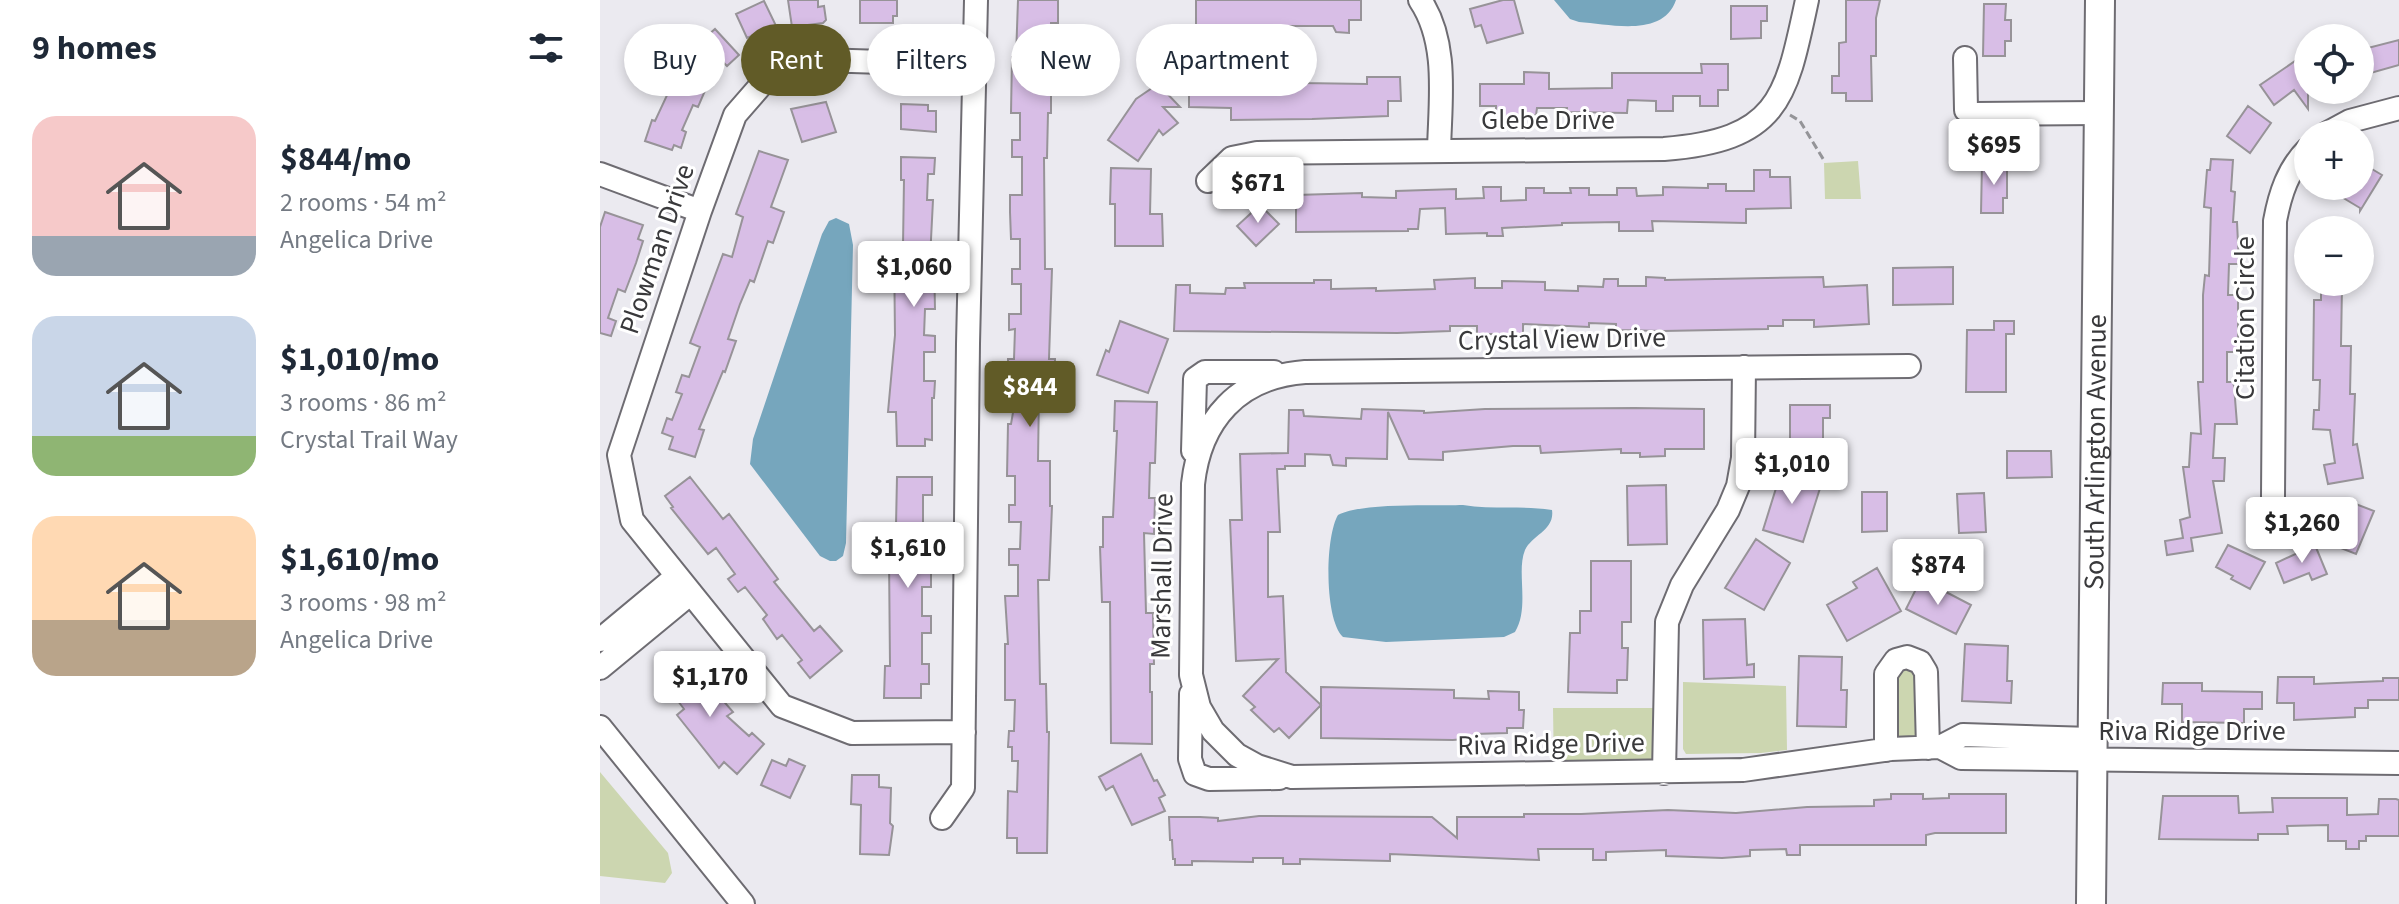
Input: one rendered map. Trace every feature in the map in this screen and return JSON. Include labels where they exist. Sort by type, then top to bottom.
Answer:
[{"type":"main road","name":"South Arlington Avenue","points":[[2091,904],[2100,0]]},
{"type":"street","points":[[976,0],[976,24]]},
{"type":"street","points":[[1420,0],[1434,33],[1439,55],[1439,151]]},
{"type":"street","name":"Glebe Drive","points":[[1208,181],[1232,158],[1257,153],[1664,149],[1713,143],[1757,122],[1774,107],[1786,86],[1807,0]]},
{"type":"street","points":[[1965,58],[1966,110],[1975,114],[2099,113]]},
{"type":"street","name":"Plowman Drive","points":[[867,61],[821,60],[762,84],[735,115],[619,455],[632,520],[782,706],[852,733],[964,732]]},
{"type":"street","points":[[942,818],[963,788],[974,96]]},
{"type":"street","points":[[2354,120],[2399,108]]},
{"type":"street","name":"Citation Circle","points":[[2273,497],[2275,221],[2279,197],[2294,165]]},
{"type":"street","points":[[600,174],[700,211]]},
{"type":"street","name":"Crystal View Drive","points":[[1225,407],[1263,381],[1305,372],[1909,366]]},
{"type":"street","points":[[1664,773],[1667,622],[1682,585],[1728,510],[1738,486],[1743,458],[1744,367]]},
{"type":"street","points":[[1193,484],[1195,379],[1205,372],[1305,372]]},
{"type":"street","name":"Marshall Drive","points":[[1224,744],[1199,707],[1191,675],[1195,462],[1213,422],[1225,407]]},
{"type":"street","points":[[600,640],[684,585]]},
{"type":"street","points":[[600,668],[684,585]]},
{"type":"street","points":[[1886,750],[1886,674],[1896,660],[1907,657],[1920,662],[1926,672],[1934,748]]},
{"type":"street","points":[[1191,675],[1190,759],[1195,774],[1209,779],[1292,777]]},
{"type":"street","points":[[600,727],[743,904]]},
{"type":"street","name":"Riva Ridge Drive","points":[[1224,744],[1246,761],[1292,777],[1664,773],[1775,767],[1886,750],[1934,748],[1963,735],[2092,750],[2399,763]]},
{"type":"path","points":[[1789,115],[1800,121],[1825,162]]},
{"type":"path","points":[[1621,756],[1623,738]]},
{"type":"green space","points":[[1858,161],[1861,199],[1825,199],[1824,163]]},
{"type":"green space","points":[[1916,659],[1928,748],[1891,749],[1885,682]]},
{"type":"green space","points":[[1683,682],[1786,686],[1787,750],[1686,754],[1683,749]]},
{"type":"green space","points":[[1553,708],[1665,708],[1664,773],[1554,774]]},
{"type":"green space","points":[[600,772],[668,853],[672,873],[665,883],[600,876]]},
{"type":"water","points":[[1554,0],[1676,0],[1660,20],[1620,26],[1570,19]]},
{"type":"water","points":[[836,218],[849,224],[853,245],[846,543],[843,556],[830,561],[820,556],[750,464],[753,439],[822,234],[829,221]]},
{"type":"water","points":[[1463,505],[1552,510],[1550,523],[1525,550],[1522,612],[1515,632],[1504,637],[1386,642],[1343,637],[1332,613],[1328,578],[1331,541],[1338,515],[1381,506]]},
{"type":"building","points":[[788,0],[818,0],[818,7],[824,6],[826,20],[823,23],[792,24]]},
{"type":"building","points":[[860,0],[897,0],[897,16],[893,16],[893,23],[860,23]]},
{"type":"building","points":[[1018,0],[1058,0],[1058,23],[1017,24]]},
{"type":"building","points":[[1196,0],[1361,0],[1361,20],[1349,20],[1349,33],[1336,32],[1333,26],[1317,24],[1196,24]]},
{"type":"building","points":[[1514,0],[1523,33],[1487,43],[1481,25],[1475,27],[1470,9]]},
{"type":"building","points":[[1846,0],[1880,0],[1876,18],[1876,56],[1871,56],[1872,101],[1846,101],[1846,93],[1832,93],[1832,76],[1839,76],[1839,43],[1846,42]]},
{"type":"building","points":[[764,1],[775,24],[741,25],[736,14]]},
{"type":"building","points":[[1984,4],[2006,4],[2005,20],[2011,20],[2011,41],[2005,41],[2005,56],[1983,56]]},
{"type":"building","points":[[1731,6],[1767,6],[1767,21],[1761,21],[1761,38],[1731,39]]},
{"type":"building","points":[[725,40],[739,55],[727,66],[725,64]]},
{"type":"building","points":[[2399,40],[2399,65],[2374,72],[2374,46]]},
{"type":"building","points":[[2294,62],[2294,90],[2274,105],[2260,85]]},
{"type":"building","points":[[1701,64],[1728,64],[1728,90],[1718,90],[1718,106],[1700,106],[1700,96],[1673,96],[1673,111],[1656,111],[1656,101],[1628,100],[1627,113],[1537,108],[1536,115],[1496,117],[1496,106],[1480,106],[1480,84],[1524,84],[1524,72],[1549,73],[1549,89],[1612,88],[1612,73],[1702,73]]},
{"type":"building","points":[[1367,77],[1400,77],[1401,101],[1388,101],[1388,116],[1231,120],[1231,108],[1189,107],[1189,96],[1317,96],[1317,83],[1367,84]]},
{"type":"building","points":[[667,96],[703,96],[698,107],[693,105],[682,130],[686,132],[681,148],[674,145],[672,150],[645,141],[652,120],[655,121]]},
{"type":"building","points":[[1011,96],[1051,96],[1047,158],[1044,158],[1045,269],[1052,269],[1049,359],[1055,359],[1054,390],[1039,391],[1038,461],[1050,461],[1052,506],[1049,580],[1038,580],[1040,684],[1046,684],[1049,732],[1047,853],[1017,853],[1017,838],[1007,838],[1008,791],[1017,792],[1018,761],[1012,761],[1012,747],[1008,747],[1009,731],[1014,731],[1015,700],[1005,700],[1005,644],[1008,644],[1005,596],[1018,596],[1018,565],[1009,565],[1009,549],[1020,549],[1021,522],[1009,522],[1009,505],[1015,505],[1015,476],[1007,476],[1008,424],[1011,424],[1014,407],[1014,378],[1008,377],[1008,359],[1014,359],[1015,329],[1009,330],[1009,314],[1021,314],[1021,284],[1012,284],[1012,269],[1020,269],[1020,239],[1011,239],[1010,212],[1010,195],[1022,195],[1022,157],[1012,157],[1012,140],[1020,140],[1020,113],[1011,113]]},
{"type":"building","points":[[1140,96],[1169,96],[1180,107],[1163,107],[1178,123],[1163,135],[1159,130],[1138,161],[1108,140]]},
{"type":"building","points":[[826,102],[836,132],[802,142],[791,109]]},
{"type":"building","points":[[901,104],[928,105],[928,111],[936,111],[936,132],[901,129]]},
{"type":"building","points":[[2248,106],[2271,123],[2250,153],[2227,136]]},
{"type":"building","points":[[759,151],[788,160],[771,207],[784,212],[773,243],[768,241],[754,282],[750,280],[740,304],[728,339],[736,341],[699,429],[704,430],[695,457],[669,449],[673,437],[662,433],[667,418],[672,420],[682,394],[676,392],[682,375],[689,377],[700,347],[690,343],[723,254],[732,257],[743,217],[736,214]]},
{"type":"building","points":[[901,157],[935,158],[934,174],[928,174],[927,200],[933,200],[930,259],[934,259],[935,309],[925,309],[924,335],[935,336],[935,352],[924,352],[924,381],[935,381],[932,440],[925,439],[925,446],[897,446],[896,412],[888,412],[895,335],[894,245],[903,245],[904,180],[901,180]]},
{"type":"building","points":[[2211,159],[2233,160],[2231,191],[2235,192],[2233,222],[2237,222],[2239,264],[2229,264],[2228,295],[2238,295],[2238,352],[2227,352],[2227,382],[2233,382],[2234,386],[2237,424],[2215,424],[2213,458],[2225,458],[2224,481],[2213,481],[2222,533],[2191,538],[2193,551],[2167,555],[2165,541],[2183,538],[2180,520],[2190,517],[2183,467],[2189,467],[2191,433],[2201,434],[2198,382],[2203,382],[2203,295],[2205,275],[2209,276],[2211,208],[2204,207]]},
{"type":"building","points":[[1982,163],[2007,163],[2007,198],[2003,198],[2003,213],[1981,213]]},
{"type":"building","points":[[1111,168],[1151,169],[1150,214],[1162,214],[1163,246],[1115,246],[1115,204],[1110,204]]},
{"type":"building","points":[[1754,170],[1770,170],[1770,177],[1790,177],[1791,208],[1746,209],[1746,223],[1652,221],[1653,231],[1619,231],[1619,222],[1562,223],[1502,228],[1503,236],[1487,236],[1487,233],[1446,234],[1445,208],[1420,209],[1418,229],[1408,231],[1296,232],[1296,195],[1362,193],[1362,197],[1396,198],[1396,191],[1456,189],[1456,199],[1484,198],[1483,187],[1501,187],[1501,201],[1526,200],[1526,188],[1544,188],[1544,193],[1571,193],[1570,188],[1589,188],[1589,195],[1617,195],[1617,188],[1636,188],[1637,196],[1663,195],[1663,187],[1708,188],[1708,184],[1726,184],[1726,191],[1754,191]]},
{"type":"building","points":[[2374,170],[2382,175],[2374,188]]},
{"type":"building","points":[[2347,200],[2367,200],[2360,211]]},
{"type":"building","points":[[1260,205],[1279,224],[1256,246],[1237,226]]},
{"type":"building","points":[[605,212],[643,225],[638,239],[643,241],[636,263],[625,292],[618,289],[608,318],[616,321],[611,336],[600,333],[600,227]]},
{"type":"building","points":[[1953,267],[1953,304],[1893,305],[1893,268]]},
{"type":"building","points":[[1646,277],[1665,280],[1823,277],[1824,287],[1867,285],[1869,324],[1814,327],[1814,320],[1783,320],[1783,326],[1768,326],[1768,329],[1663,331],[1616,330],[1616,324],[1589,323],[1589,327],[1523,324],[1523,334],[1477,334],[1477,326],[1450,326],[1450,331],[1397,333],[1174,331],[1176,285],[1190,285],[1190,293],[1225,294],[1226,288],[1245,288],[1244,283],[1314,283],[1314,280],[1331,280],[1331,289],[1376,288],[1376,291],[1435,289],[1434,280],[1475,278],[1475,288],[1502,288],[1502,281],[1545,282],[1545,290],[1578,291],[1578,286],[1603,287],[1604,279],[1618,279],[1618,286],[1646,286]]},
{"type":"building","points":[[2321,296],[2342,296],[2341,346],[2351,346],[2350,394],[2355,394],[2353,445],[2357,444],[2363,478],[2328,484],[2324,465],[2335,463],[2330,430],[2313,429],[2314,410],[2319,410],[2320,380],[2313,380],[2314,300],[2321,300]]},
{"type":"building","points":[[1120,321],[1168,339],[1148,393],[1097,375]]},
{"type":"building","points":[[1994,321],[2014,321],[2014,334],[2006,334],[2006,392],[1966,392],[1967,330],[1994,330]]},
{"type":"building","points":[[1115,401],[1157,402],[1155,463],[1150,463],[1149,498],[1155,498],[1154,534],[1144,533],[1146,613],[1153,613],[1154,664],[1150,664],[1152,744],[1111,743],[1110,602],[1102,602],[1100,547],[1103,547],[1103,517],[1113,517],[1117,431],[1114,431]]},
{"type":"building","points":[[1790,405],[1830,405],[1830,418],[1823,418],[1823,461],[1790,461]]},
{"type":"building","points":[[1362,409],[1424,413],[1485,409],[1704,409],[1704,449],[1665,449],[1665,456],[1640,457],[1640,453],[1621,453],[1621,449],[1541,453],[1540,446],[1513,446],[1443,452],[1443,460],[1409,459],[1388,412],[1387,459],[1346,458],[1346,466],[1333,465],[1330,455],[1305,454],[1305,466],[1277,469],[1280,532],[1268,532],[1268,597],[1283,596],[1286,672],[1321,705],[1289,738],[1279,728],[1274,732],[1251,710],[1255,707],[1243,696],[1278,659],[1236,661],[1230,520],[1242,520],[1240,454],[1288,453],[1289,410],[1303,410],[1304,416],[1361,419]]},
{"type":"building","points":[[2007,451],[2051,451],[2052,477],[2007,478]]},
{"type":"building","points":[[1782,469],[1822,482],[1803,542],[1763,530]]},
{"type":"building","points":[[690,477],[723,519],[729,514],[778,579],[774,582],[814,631],[820,626],[842,651],[810,678],[798,663],[802,660],[782,635],[777,639],[763,619],[767,615],[745,587],[738,592],[728,579],[735,574],[716,548],[708,554],[671,508],[665,496]]},
{"type":"building","points":[[897,477],[932,477],[932,495],[923,495],[923,525],[932,525],[932,543],[924,543],[924,570],[931,570],[931,587],[922,587],[922,616],[931,616],[931,633],[922,633],[922,664],[929,664],[929,684],[921,684],[921,698],[884,698],[885,666],[890,666],[886,525],[896,525]]},
{"type":"building","points":[[1666,485],[1667,544],[1628,545],[1627,486]]},
{"type":"building","points":[[1862,492],[1887,492],[1887,531],[1862,532]]},
{"type":"building","points":[[1984,493],[1986,532],[1959,533],[1957,494]]},
{"type":"building","points":[[2353,503],[2374,511],[2356,554],[2323,541],[2332,521],[2343,526]]},
{"type":"building","points":[[1756,539],[1790,563],[1764,610],[1725,588]]},
{"type":"building","points":[[2228,545],[2265,562],[2250,589],[2216,567]]},
{"type":"building","points":[[2315,545],[2327,574],[2312,580],[2309,573],[2284,583],[2276,563]]},
{"type":"building","points":[[1591,561],[1631,561],[1631,622],[1622,622],[1622,648],[1628,648],[1627,680],[1617,680],[1617,693],[1568,692],[1570,633],[1580,633],[1580,611],[1591,611]]},
{"type":"building","points":[[1877,568],[1901,611],[1847,641],[1827,605],[1857,588],[1853,582]]},
{"type":"building","points":[[1921,579],[1971,605],[1956,634],[1906,609]]},
{"type":"building","points":[[1745,619],[1747,665],[1754,664],[1754,677],[1704,679],[1703,620]]},
{"type":"building","points":[[1965,644],[2008,646],[2007,681],[2012,681],[2011,703],[1962,701]]},
{"type":"building","points":[[1799,656],[1842,657],[1841,690],[1847,690],[1846,727],[1797,726]]},
{"type":"building","points":[[681,659],[685,663],[691,659],[702,673],[695,678],[714,703],[721,698],[733,712],[727,716],[749,736],[752,733],[764,744],[737,774],[724,762],[719,768],[677,715],[684,709],[659,676]]},
{"type":"building","points":[[2278,677],[2314,677],[2314,684],[2399,678],[2399,700],[2368,700],[2368,708],[2355,708],[2355,717],[2294,720],[2294,703],[2277,703]]},
{"type":"building","points":[[2163,683],[2202,683],[2202,691],[2262,692],[2262,709],[2244,709],[2244,723],[2182,722],[2182,704],[2162,704]]},
{"type":"building","points":[[1321,687],[1454,690],[1454,698],[1489,699],[1488,691],[1519,692],[1519,710],[1524,710],[1523,728],[1507,728],[1507,733],[1474,734],[1475,738],[1453,740],[1321,738]]},
{"type":"building","points":[[1141,754],[1154,781],[1157,780],[1165,795],[1159,798],[1165,811],[1132,825],[1113,786],[1106,790],[1099,777]]},
{"type":"building","points":[[789,759],[805,766],[790,798],[761,785],[772,760],[786,766]]},
{"type":"building","points":[[852,775],[879,775],[879,787],[891,788],[890,823],[893,826],[889,855],[860,854],[861,805],[851,804]]},
{"type":"building","points":[[1891,794],[1923,794],[1923,799],[1949,798],[1949,794],[2006,794],[2006,833],[1935,833],[1926,835],[1926,845],[1800,845],[1800,855],[1787,855],[1786,849],[1750,850],[1750,856],[1722,858],[1666,856],[1666,850],[1606,852],[1606,860],[1593,860],[1593,849],[1538,849],[1539,860],[1390,854],[1390,861],[1300,859],[1300,864],[1283,864],[1283,858],[1253,858],[1253,862],[1192,861],[1192,865],[1175,865],[1170,840],[1169,817],[1218,818],[1218,821],[1259,816],[1432,817],[1457,838],[1457,817],[1668,810],[1736,813],[1874,806],[1874,800],[1891,799]]},
{"type":"building","points":[[2163,796],[2238,796],[2239,813],[2273,812],[2272,798],[2347,798],[2347,815],[2378,814],[2379,799],[2396,799],[2399,800],[2399,836],[2366,836],[2366,841],[2359,841],[2359,849],[2346,849],[2346,841],[2328,841],[2328,825],[2287,826],[2288,834],[2258,834],[2258,840],[2159,839]]}]
